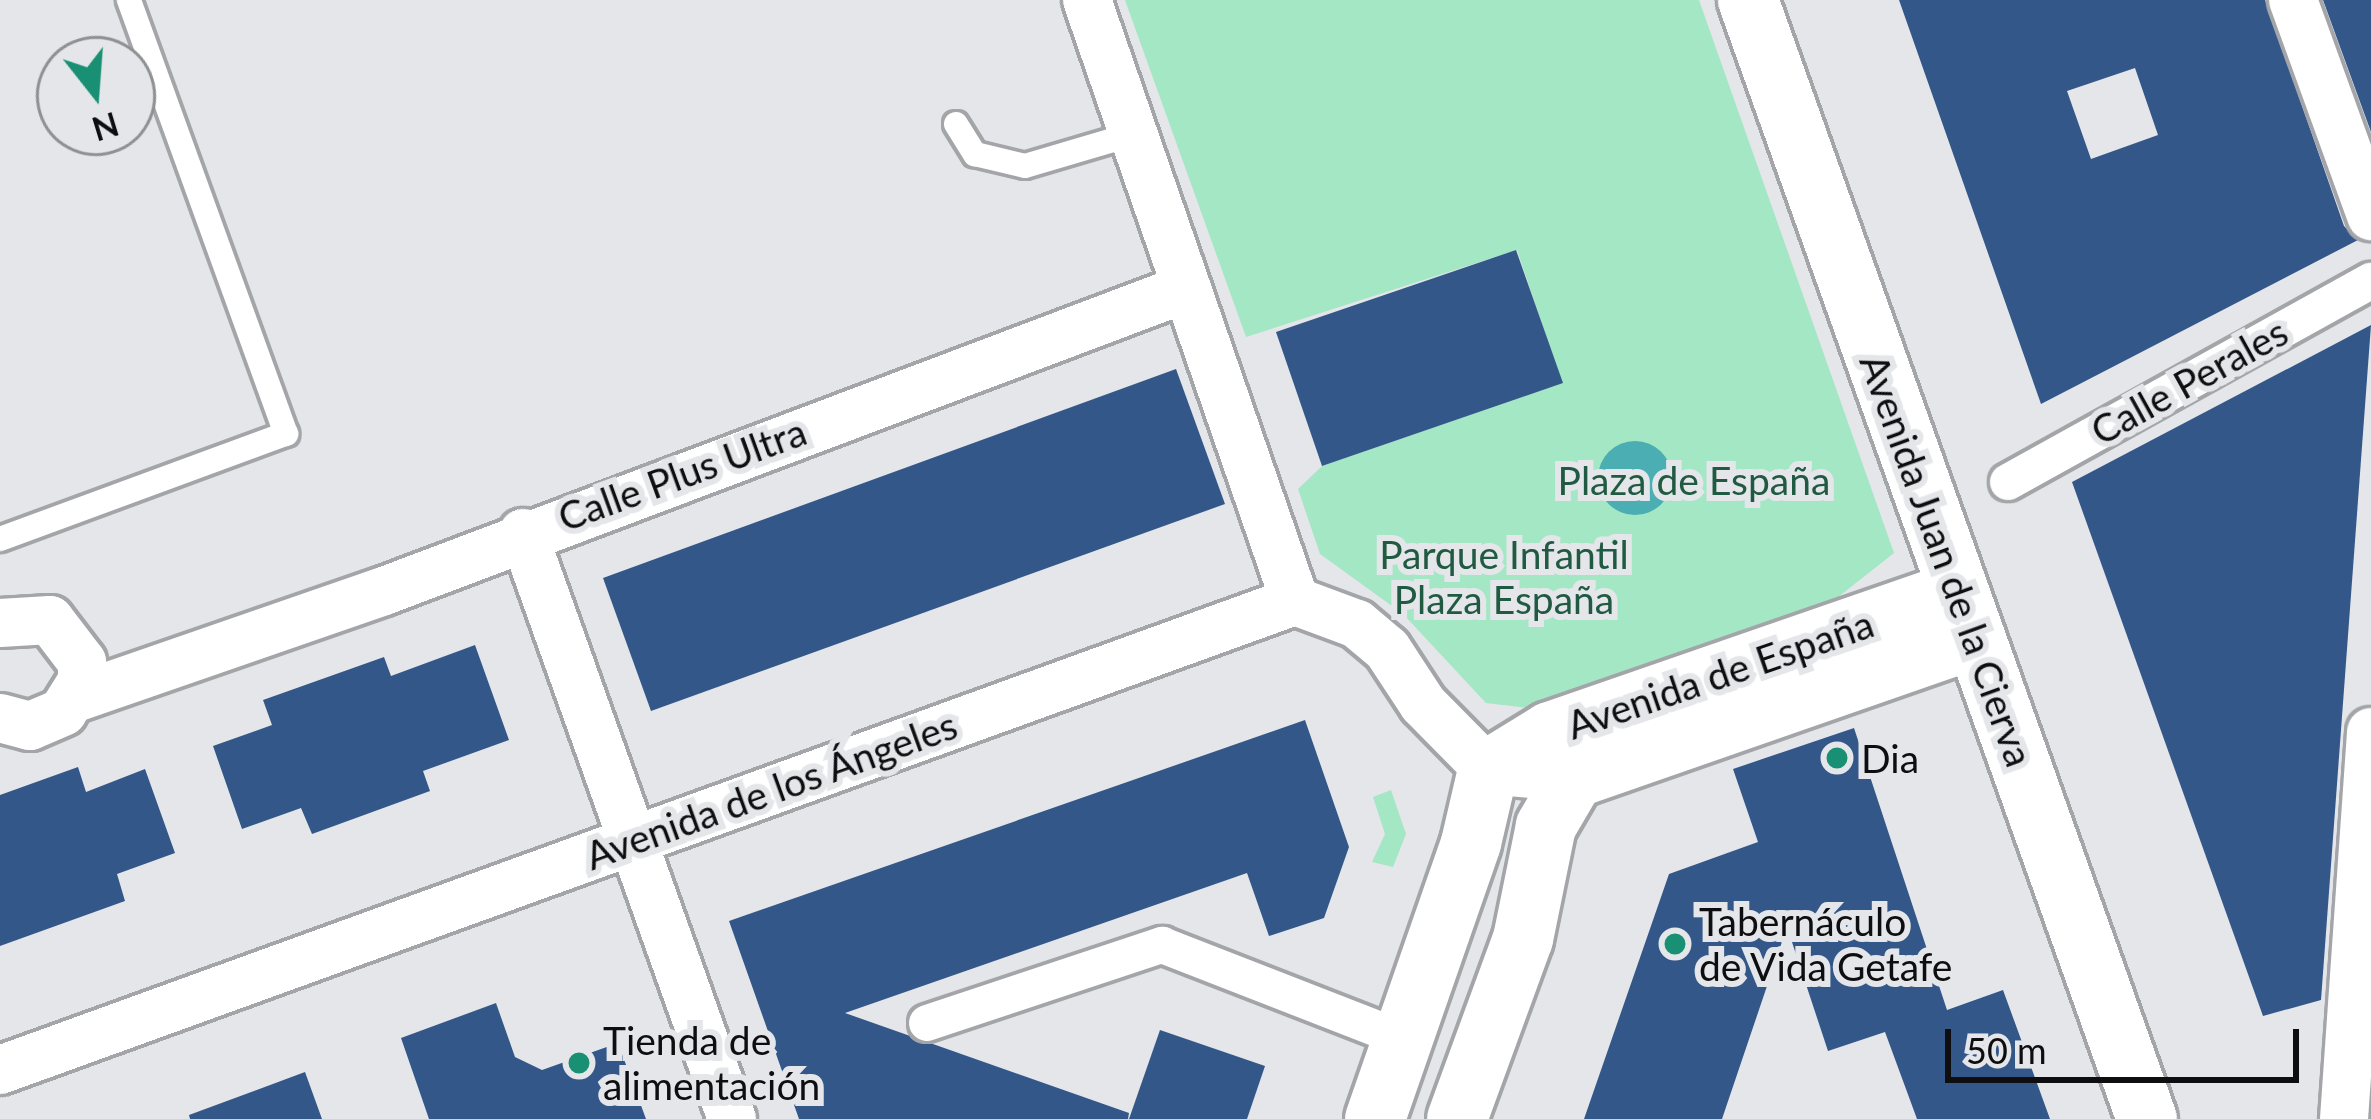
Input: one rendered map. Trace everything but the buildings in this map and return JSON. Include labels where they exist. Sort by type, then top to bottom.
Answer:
[{"type":"street","points":[[1087,0],[1295,601],[1357,624],[1387,649],[1423,704],[1488,770],[1471,843],[1375,1119]]},
{"type":"street","name":"Avenida Juan de la Cierva","points":[[1748,0],[2147,1119]]},
{"type":"street","points":[[2293,0],[2371,216]]},
{"type":"street","name":"Calle Perales","points":[[2008,482],[2371,281]]},
{"type":"street","name":"Calle Plus Ultra","points":[[10,726],[63,712],[75,698],[1186,288]]},
{"type":"street","points":[[524,532],[732,1119]]},
{"type":"street","name":"Avenida de los Ángeles","points":[[0,1070],[1295,601]]},
{"type":"street","name":"Avenida de España","points":[[1488,770],[1550,732],[1966,615]]},
{"type":"street","name":"Avenida de España","points":[[1488,770],[1574,778],[1966,615]]},
{"type":"street","points":[[0,623],[50,620],[178,663]]},
{"type":"street","points":[[50,620],[82,662],[75,698]]},
{"type":"street","points":[[2344,1119],[2371,732]]},
{"type":"street","name":"Avenida de España","points":[[1457,1119],[1523,939],[1546,826],[1574,778]]},
{"type":"street","points":[[927,1023],[1162,945],[1403,1039]]},
{"type":"lane","points":[[0,538],[286,434],[129,0]]},
{"type":"lane","points":[[956,124],[975,154],[1025,166],[1133,134]]},
{"type":"green space","name":"Plaza de España","points":[[1125,0],[1699,0],[1894,553],[1828,605],[1552,711],[1486,703],[1403,614],[1320,554],[1298,489],[1322,466],[1562,383],[1517,250],[1246,337]]},
{"type":"green space","points":[[1391,790],[1406,834],[1393,867],[1372,862],[1385,834],[1373,797]]},
{"type":"water","points":[[1635,441],[1661,452],[1672,478],[1661,504],[1635,515],[1609,504],[1598,478],[1609,452]]},
{"type":"place","name":"Dia","points":[[1837,758]]},
{"type":"place","name":"Tabernáculo de Vida Getafe","points":[[1675,944]]},
{"type":"place","name":"Tienda de alimentación","points":[[579,1063]]},
{"type":"park label","name":"Parque Infantil Plaza España","points":[[1504,578]]}]
